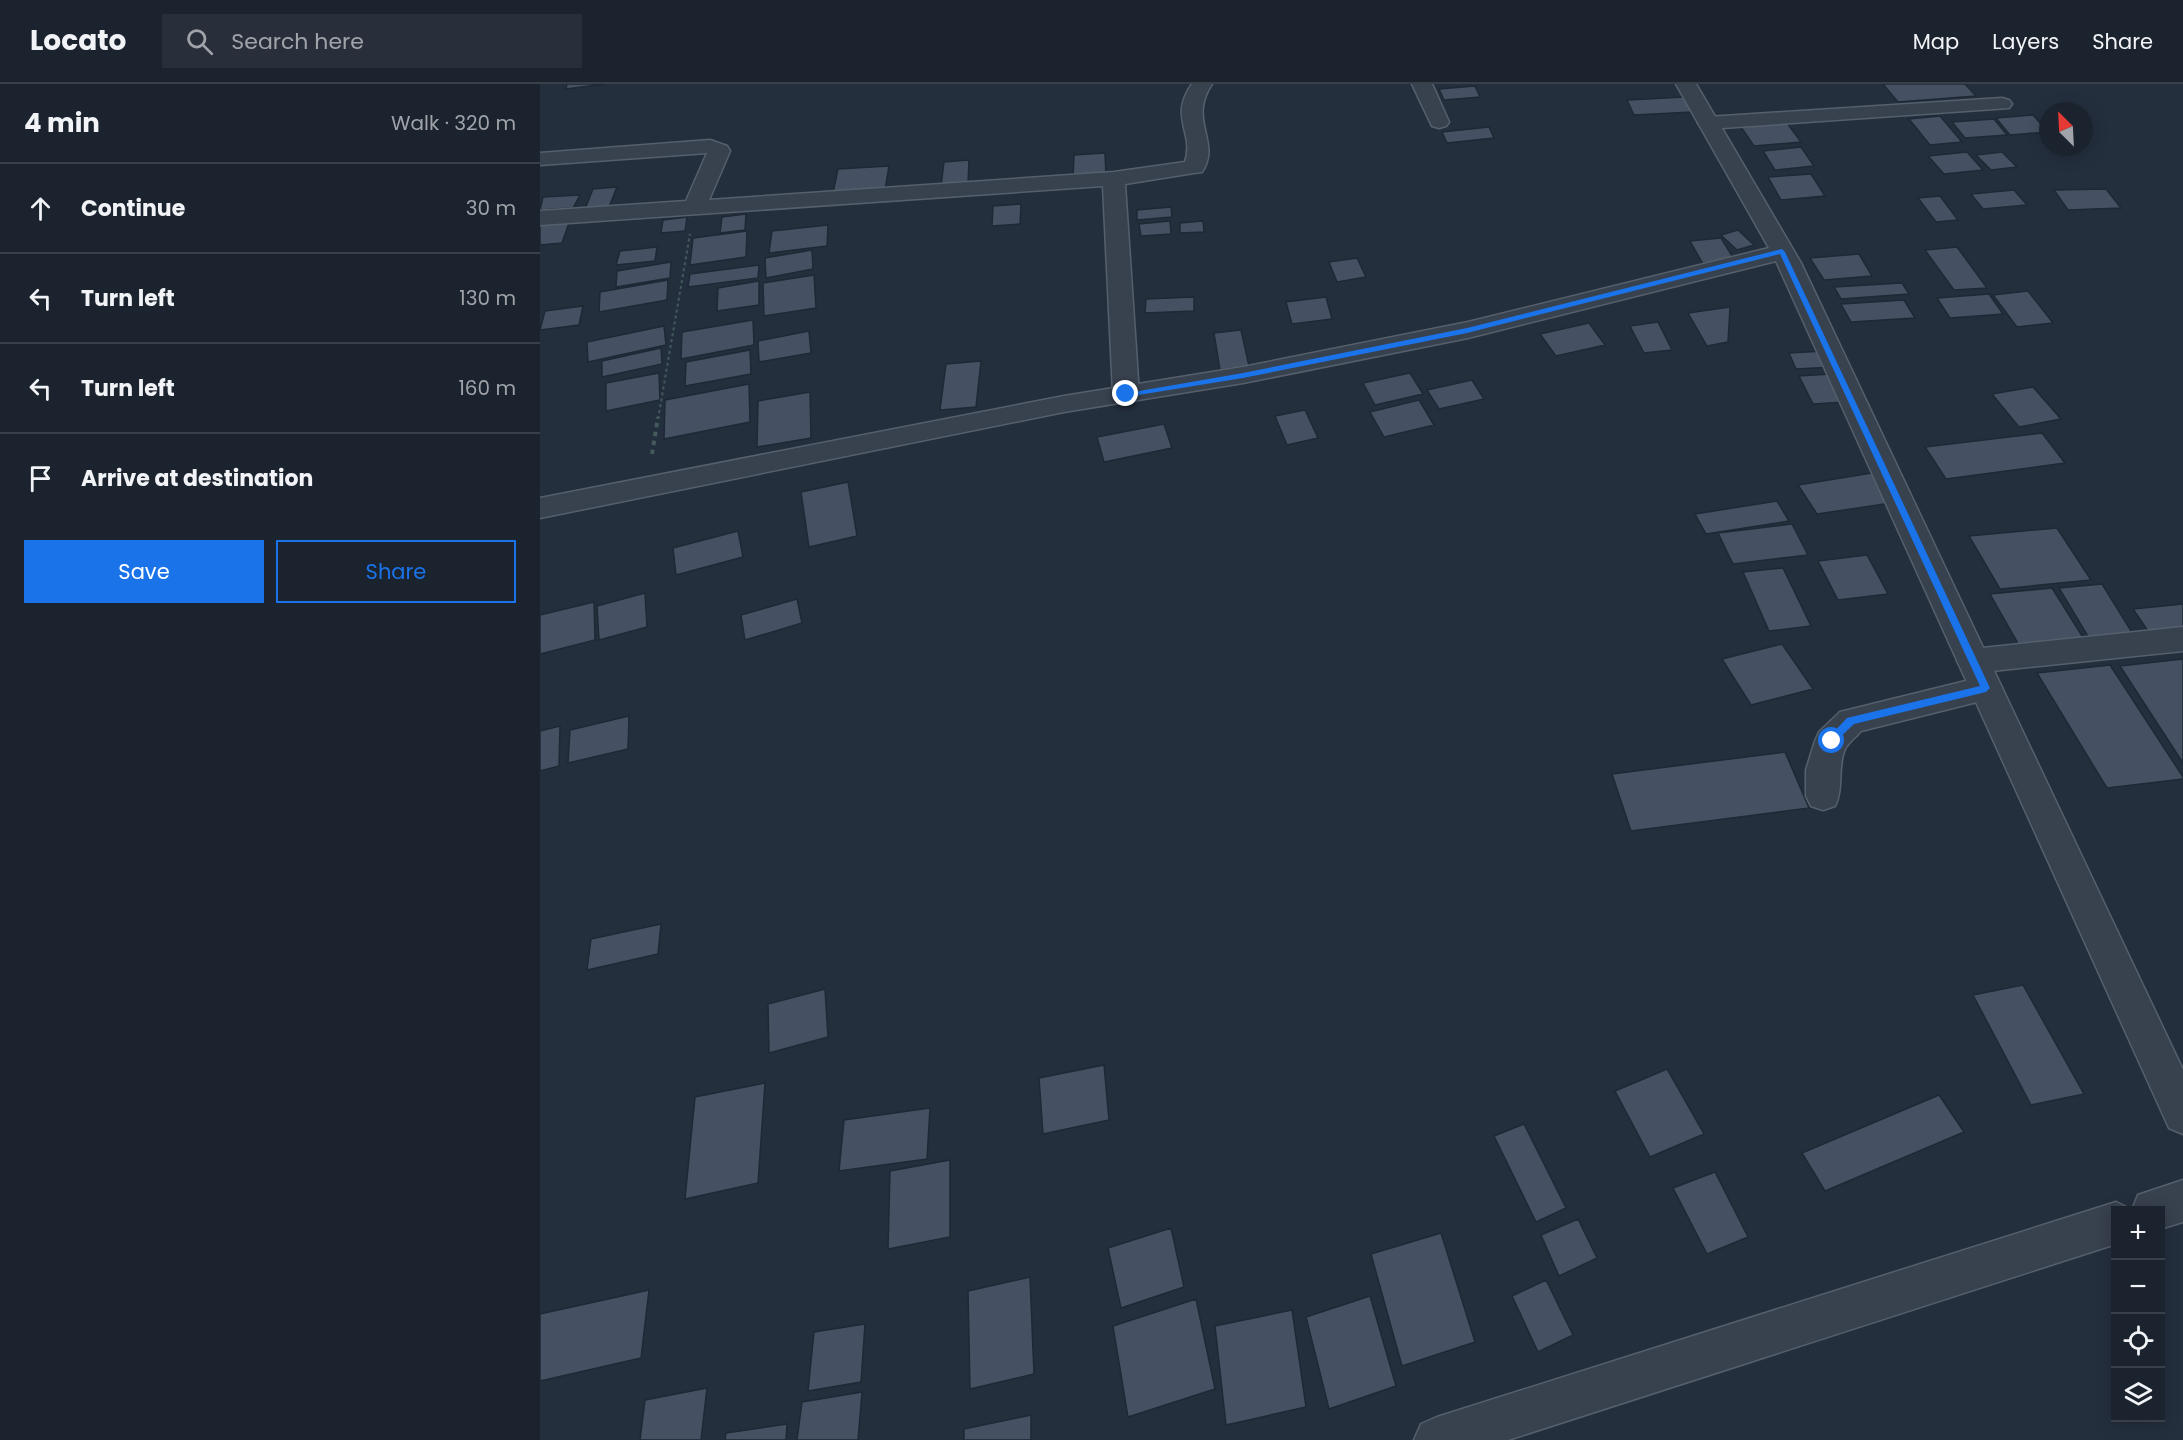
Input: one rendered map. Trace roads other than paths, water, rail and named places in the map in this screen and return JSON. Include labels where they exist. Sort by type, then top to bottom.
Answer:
[{"type":"street","points":[[540,218],[1114,179],[1194,167],[1198,159],[1189,107],[1202,84]]},
{"type":"street","points":[[1422,84],[1439,122]]},
{"type":"street","points":[[1686,84],[1782,252],[2183,1114]]},
{"type":"street","points":[[1708,123],[2002,104]]},
{"type":"street","points":[[540,159],[710,146],[719,151],[694,208]]},
{"type":"street","points":[[1114,179],[1126,394]]},
{"type":"street","points":[[540,508],[1064,404],[1243,375],[1467,330],[1782,252]]},
{"type":"street","points":[[1823,796],[1823,770],[1832,741],[1851,721],[1979,675],[2183,639]]},
{"type":"street","points":[[2165,1206],[2183,1201]]},
{"type":"street","points":[[1437,1440],[2111,1224]]}]
